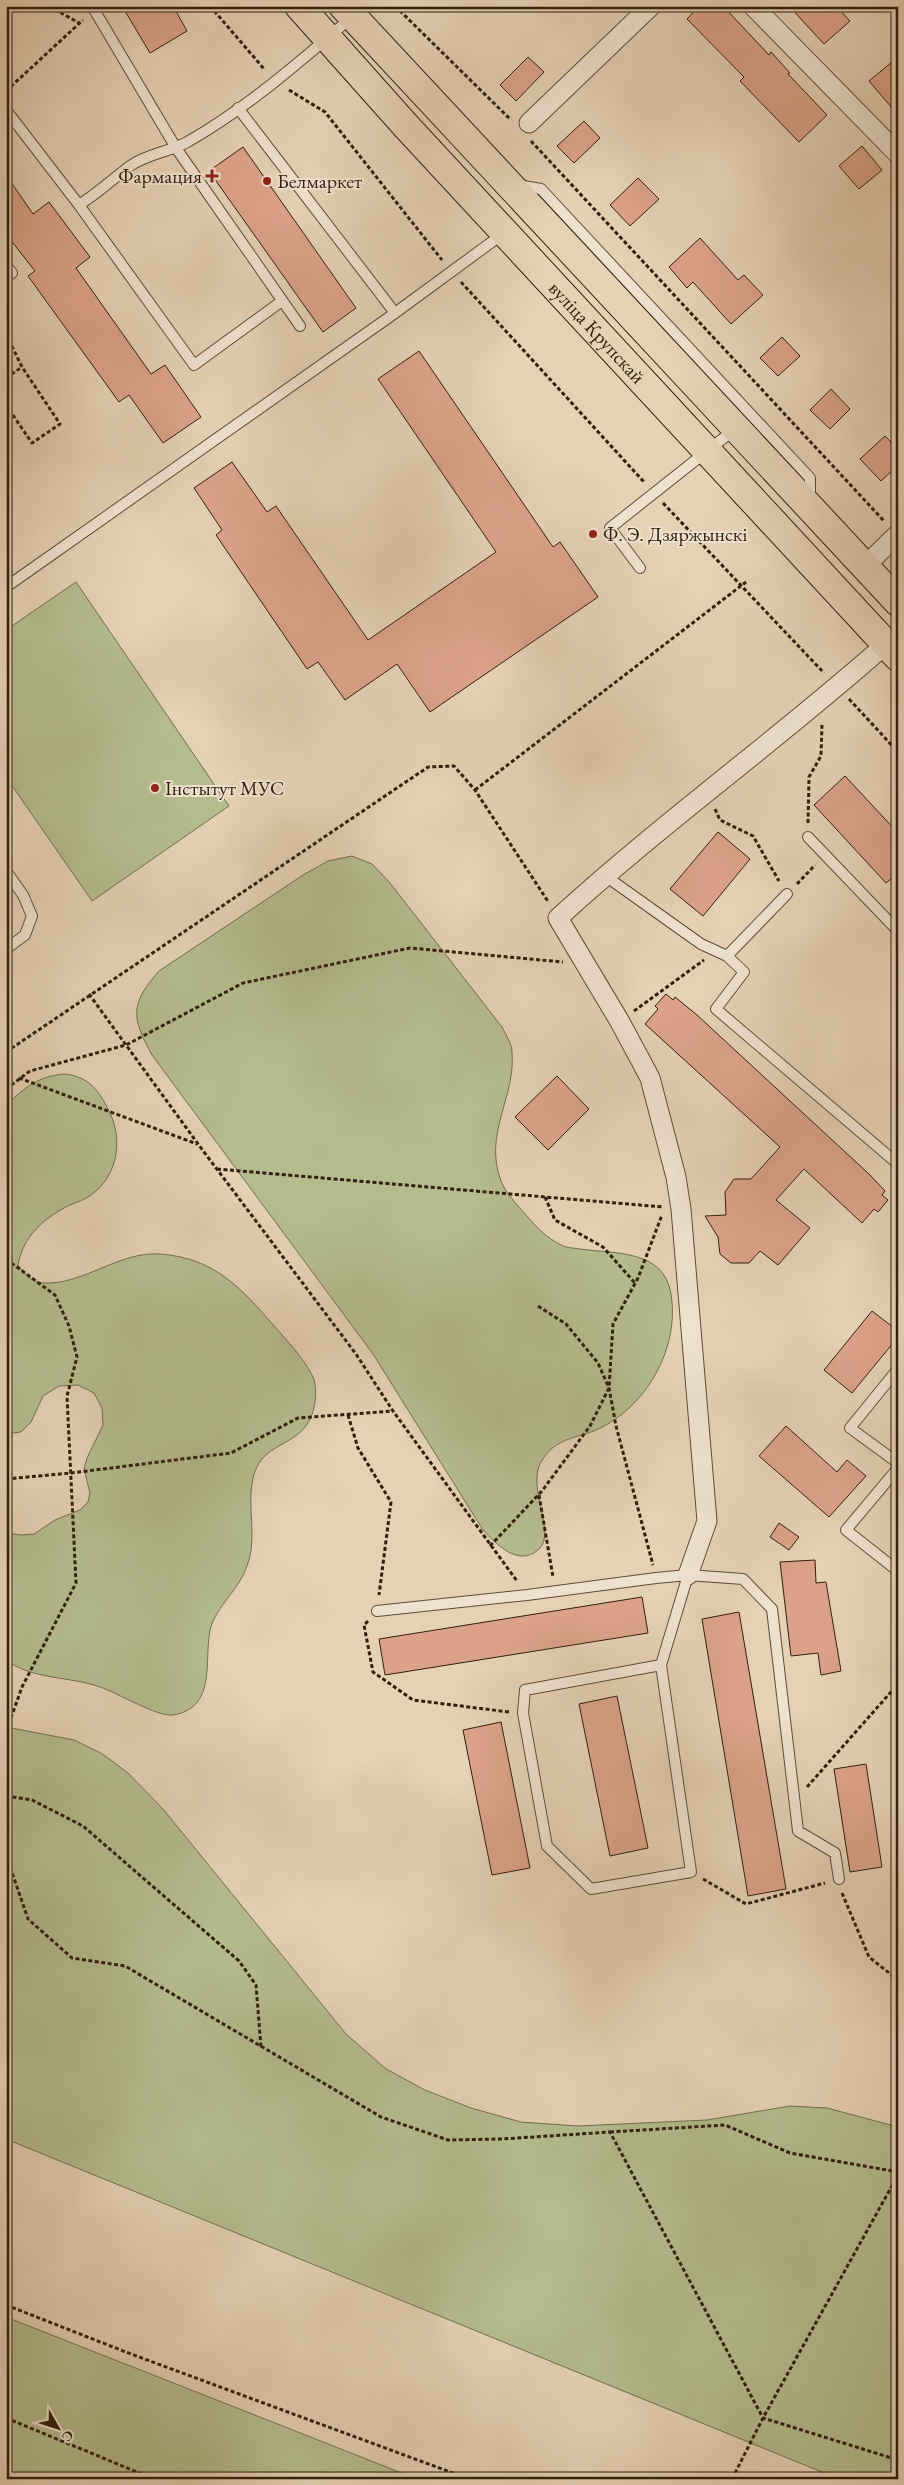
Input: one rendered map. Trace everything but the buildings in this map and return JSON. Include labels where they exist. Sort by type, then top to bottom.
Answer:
[{"type":"main road","name":"вуліца Крупскай","points":[[299,6],[707,452],[892,650]]},
{"type":"main road","name":"вуліца Крупскай","points":[[348,12],[898,602]]},
{"type":"street","points":[[524,128],[651,6]]},
{"type":"street","points":[[753,6],[898,154]]},
{"type":"street","points":[[864,567],[897,534]]},
{"type":"street","points":[[688,1575],[707,1521],[681,1209],[676,1177],[650,1078],[620,1022],[558,918],[604,875],[837,687],[892,650]]},
{"type":"lane","points":[[94,9],[176,148],[300,326]]},
{"type":"lane","points":[[79,205],[103,190],[131,166],[148,156],[176,148],[238,108],[328,39],[348,12]]},
{"type":"lane","points":[[238,108],[395,313]]},
{"type":"lane","points":[[6,110],[79,205],[194,365],[282,301]]},
{"type":"lane","points":[[507,183],[541,188],[810,478],[811,509]]},
{"type":"lane","points":[[6,587],[395,313],[505,232]]},
{"type":"lane","points":[[6,265],[12,273],[6,278]]},
{"type":"lane","points":[[640,568],[610,528],[736,428]]},
{"type":"lane","points":[[808,837],[824,856],[898,931]]},
{"type":"lane","points":[[6,871],[23,895],[32,916],[25,935],[6,949]]},
{"type":"lane","points":[[604,875],[701,944],[727,956],[744,972],[716,1009],[898,1164]]},
{"type":"lane","points":[[727,956],[787,894]]},
{"type":"lane","points":[[889,922],[898,914]]},
{"type":"lane","points":[[898,1369],[850,1428],[898,1463]]},
{"type":"lane","points":[[898,1468],[846,1530],[898,1571]]},
{"type":"lane","points":[[661,1665],[525,1690],[523,1713],[547,1846],[591,1889],[691,1872],[661,1665],[688,1575]]},
{"type":"lane","points":[[377,1611],[688,1575],[743,1579],[772,1609],[798,1831],[835,1853],[839,1879]]},
{"type":"path","points":[[49,6],[79,23]]},
{"type":"path","points":[[210,6],[274,81],[325,112],[452,272],[740,586],[898,752]]},
{"type":"path","points":[[395,6],[524,128],[897,534]]},
{"type":"path","points":[[6,91],[94,9]]},
{"type":"path","points":[[6,334],[22,367],[60,424],[32,443],[6,405]]},
{"type":"path","points":[[6,378],[22,367]]},
{"type":"path","points":[[475,790],[746,582]]},
{"type":"path","points":[[808,837],[809,777],[821,756],[822,700]]},
{"type":"path","points":[[6,1052],[89,994],[428,767],[454,766],[475,790],[558,918]]},
{"type":"path","points":[[707,792],[720,820],[752,836],[787,894],[824,856]]},
{"type":"path","points":[[6,1089],[30,1071],[126,1044],[243,983],[410,948],[586,964]]},
{"type":"path","points":[[620,1022],[716,951]]},
{"type":"path","points":[[89,994],[198,1144],[356,1354],[393,1411],[527,1595]]},
{"type":"path","points":[[19,1078],[198,1144]]},
{"type":"path","points":[[217,1169],[664,1207],[635,1283],[613,1324],[609,1388],[590,1426],[539,1494],[490,1546]]},
{"type":"path","points":[[545,1197],[555,1220],[603,1248],[635,1283]]},
{"type":"path","points":[[6,1259],[55,1295],[69,1326],[77,1357],[67,1396],[76,1583],[22,1687],[6,1732]]},
{"type":"path","points":[[538,1306],[566,1324],[598,1363],[609,1388],[616,1426],[656,1578]]},
{"type":"path","points":[[6,1479],[71,1473],[231,1453],[298,1418],[393,1411]]},
{"type":"path","points":[[539,1494],[555,1590]]},
{"type":"path","points":[[794,1801],[898,1684]]},
{"type":"path","points":[[6,1796],[32,1800],[83,1826],[239,1961],[256,1985],[261,2047]]},
{"type":"path","points":[[6,1854],[28,1919],[72,1958],[125,1966],[381,2116],[448,2140],[502,2139],[725,2125],[790,2152],[898,2173],[763,2418],[732,2479]]},
{"type":"path","points":[[691,1872],[746,1904],[839,1879],[845,1904],[869,1957],[898,1980]]},
{"type":"path","points":[[610,2132],[763,2418],[898,2460]]},
{"type":"path","points":[[6,2305],[131,2354],[469,2479]]},
{"type":"path","points":[[6,2418],[154,2479]]},
{"type":"green space","points":[[76,582],[229,806],[92,901],[6,777],[6,630]]},
{"type":"green space","points":[[352,856],[372,864],[390,883],[502,1027],[512,1049],[512,1069],[498,1131],[496,1164],[501,1181],[509,1194],[546,1236],[563,1246],[636,1256],[648,1261],[659,1269],[666,1279],[671,1294],[670,1335],[656,1374],[644,1392],[614,1420],[596,1430],[566,1440],[552,1448],[541,1462],[537,1473],[537,1484],[545,1533],[543,1543],[538,1550],[530,1555],[515,1555],[508,1552],[483,1530],[373,1354],[152,1055],[137,1020],[139,1002],[143,993],[159,971],[303,875],[328,861]]},
{"type":"green space","points":[[65,1074],[80,1078],[91,1084],[103,1100],[116,1131],[116,1155],[108,1177],[100,1187],[86,1198],[52,1215],[30,1236],[21,1255],[18,1265],[20,1268],[32,1279],[43,1283],[73,1279],[116,1262],[145,1254],[160,1254],[196,1262],[225,1277],[250,1300],[299,1355],[312,1375],[315,1384],[315,1402],[311,1417],[305,1427],[297,1435],[270,1452],[262,1459],[256,1469],[251,1489],[252,1545],[247,1567],[213,1621],[208,1647],[204,1689],[198,1701],[188,1710],[173,1715],[166,1715],[148,1709],[100,1687],[28,1671],[6,1660],[6,1533],[34,1534],[55,1520],[80,1510],[88,1502],[90,1493],[84,1469],[87,1458],[103,1425],[102,1408],[94,1393],[78,1385],[59,1386],[43,1396],[31,1422],[21,1432],[6,1434],[6,1106],[19,1093],[32,1084],[47,1077]]},
{"type":"green space","points":[[6,1727],[74,1740],[101,1753],[128,1773],[163,1809],[346,2034],[386,2069],[425,2090],[471,2108],[521,2122],[578,2126],[707,2120],[790,2106],[827,2108],[898,2127],[898,2479],[839,2479],[6,2139]]},
{"type":"green space","points":[[6,2317],[417,2479],[6,2479]]},
{"type":"place","name":"Фармация","points":[[212,176]]},
{"type":"place","name":"Белмаркет","points":[[267,181]]},
{"type":"place","name":"Ф. Э. Дзяржынскі","points":[[593,534]]},
{"type":"place","name":"Інстытут МУС","points":[[155,788]]}]
